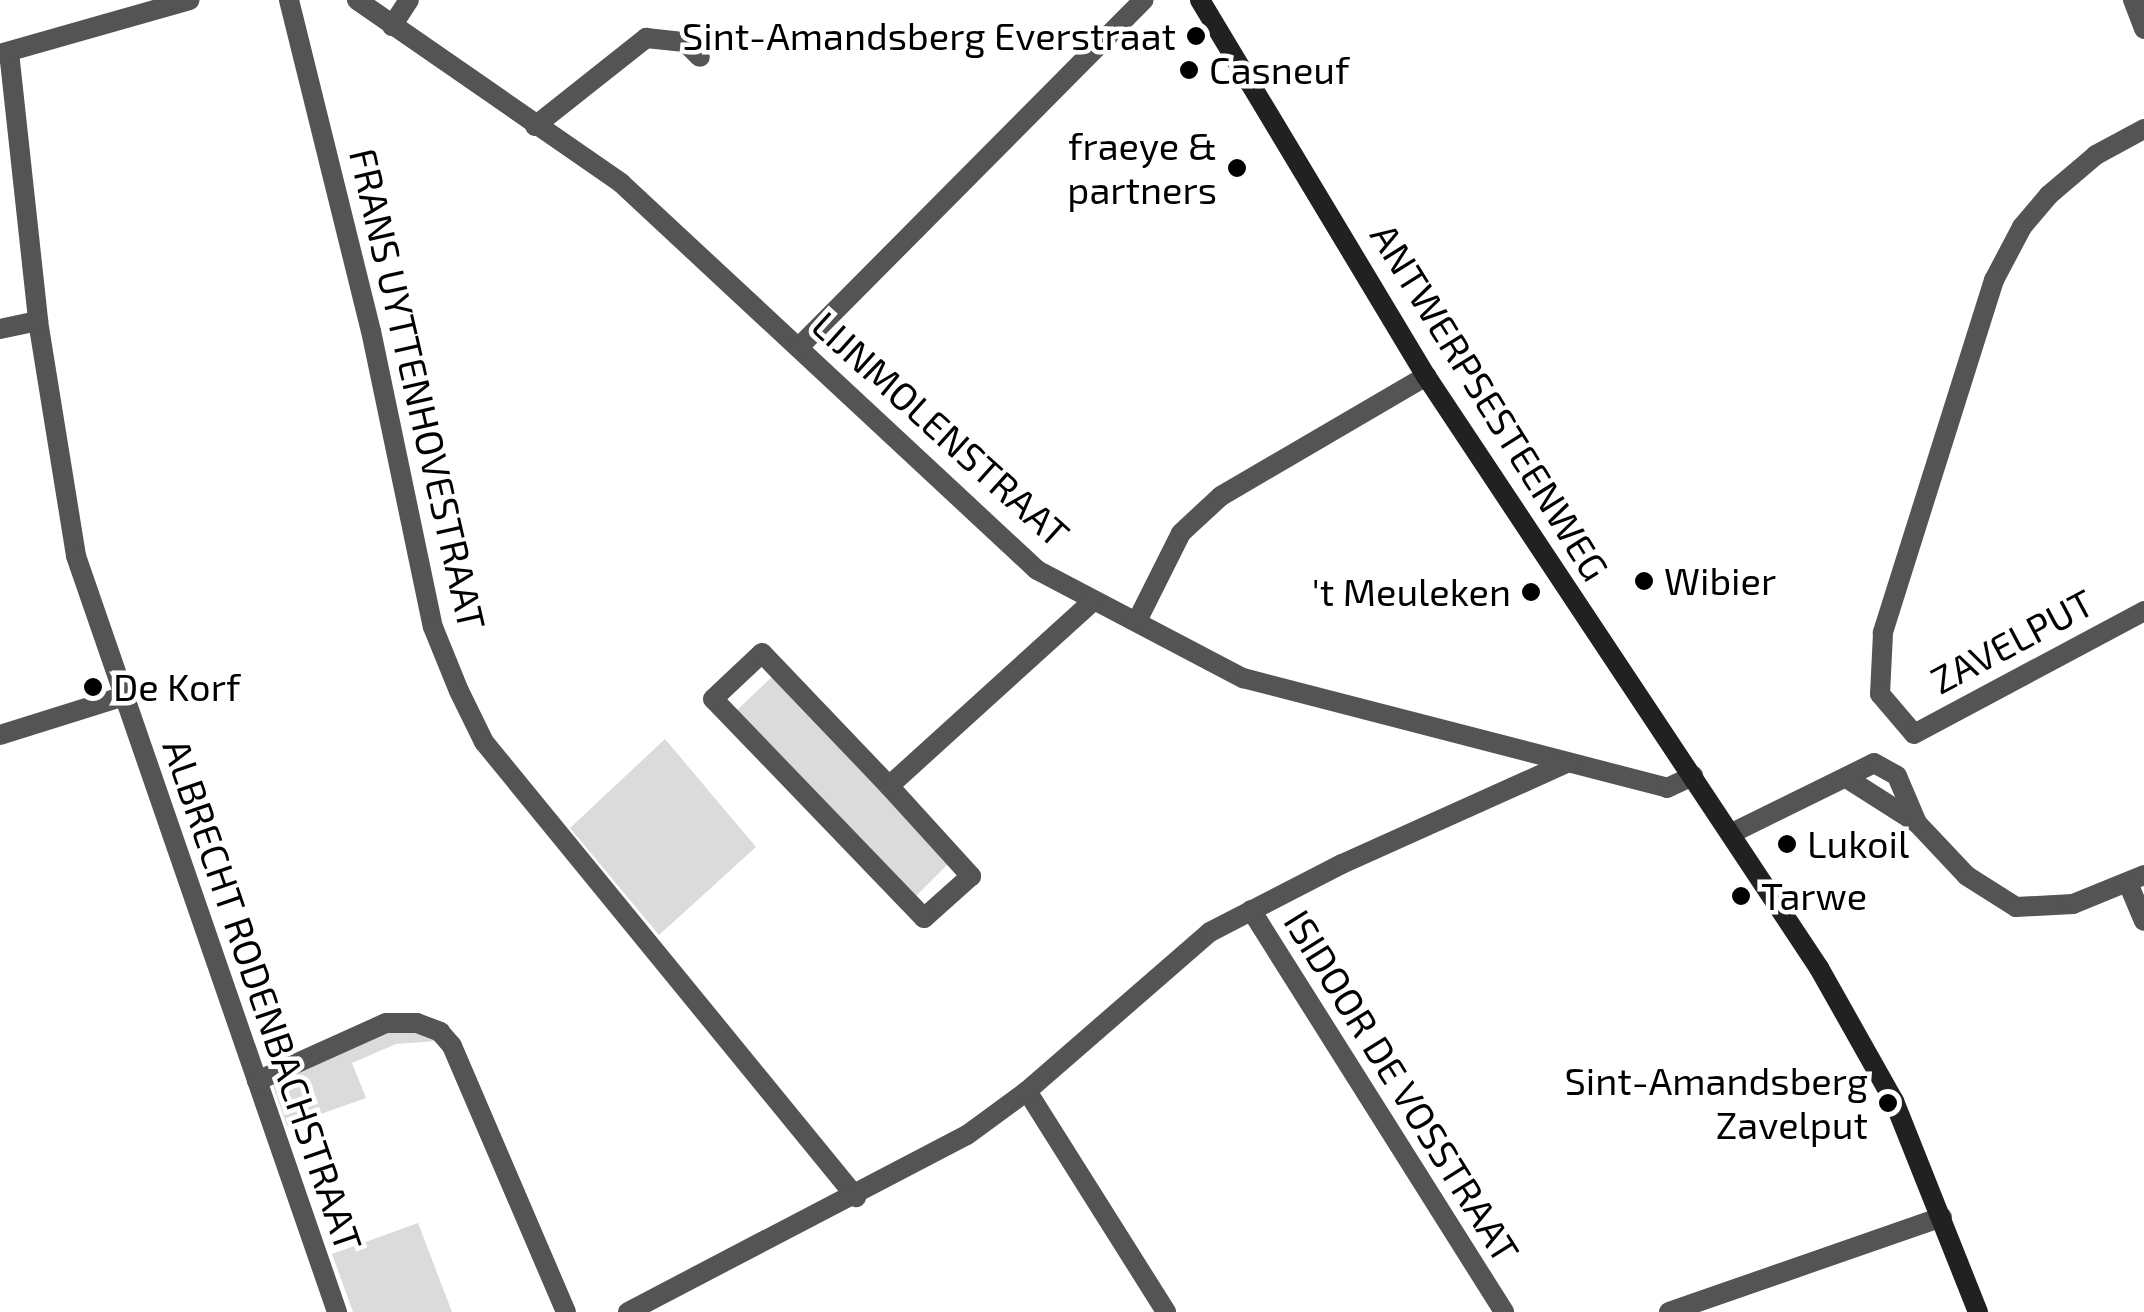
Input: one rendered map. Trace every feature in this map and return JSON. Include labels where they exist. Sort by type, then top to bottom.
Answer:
[{"type":"main road","name":"ANTWERPSESTEENWEG","points":[[1200,0],[1426,376],[1732,832],[1894,1102],[1978,1312]]},
{"type":"street","points":[[4,53],[189,0]]},
{"type":"street","name":"FRANS UYTTENHOVESTRAAT","points":[[289,0],[371,331],[433,627],[458,691],[484,742],[856,1197]]},
{"type":"street","name":"LIJNMOLENSTRAAT","points":[[357,0],[621,183],[995,536],[1037,570],[1243,678],[1667,788],[1693,776]]},
{"type":"street","points":[[392,26],[409,0]]},
{"type":"street","points":[[799,347],[1143,0]]},
{"type":"street","points":[[2133,0],[2144,29]]},
{"type":"street","points":[[535,126],[646,38],[685,42],[700,57]]},
{"type":"street","name":"ALBRECHT RODENBACHSTRAAT","points":[[4,53],[38,321],[76,556],[337,1312]]},
{"type":"street","name":"ZAVELPUT","points":[[2144,130],[2096,155],[2049,195],[2022,227],[1994,280],[1883,632],[1880,694],[1914,734],[2144,611]]},
{"type":"street","points":[[0,329],[38,321]]},
{"type":"street","points":[[1137,622],[1181,533],[1221,496],[1426,376]]},
{"type":"street","points":[[889,786],[1093,602]]},
{"type":"street","points":[[762,652],[889,786],[971,876],[924,918],[713,699],[762,652]]},
{"type":"street","points":[[0,735],[122,698]]},
{"type":"street","points":[[628,1312],[856,1197],[1027,1092],[1210,932],[1566,763]]},
{"type":"street","points":[[1732,832],[1848,779],[1874,763],[1897,776],[1918,823]]},
{"type":"street","points":[[1848,779],[1918,823],[1966,876],[2016,907],[2073,904],[2136,879],[2144,921]]},
{"type":"street","name":"ISIDOOR DE VOSSTRAAT","points":[[1252,910],[1496,1307]]},
{"type":"street","points":[[257,1081],[386,1023],[417,1023],[440,1032],[452,1046],[566,1312]]},
{"type":"street","points":[[1027,1092],[1166,1312]]},
{"type":"street","points":[[1669,1312],[1942,1216]]},
{"type":"shaded area","points":[[774,675],[951,861],[912,900],[734,713]]},
{"type":"shaded area","points":[[665,739],[756,847],[659,935],[570,828]]},
{"type":"shaded area","points":[[387,1031],[420,1032],[437,1041],[396,1044],[352,1063],[366,1098],[287,1126],[271,1080]]},
{"type":"shaded area","points":[[418,1223],[452,1312],[353,1312],[332,1254]]},
{"type":"place","name":"Sint-Amandsberg Everstraat","points":[[1196,36]]},
{"type":"place","name":"Casneuf","points":[[1189,70]]},
{"type":"place","name":"fraeye & partners","points":[[1237,168]]},
{"type":"place","name":"Wibier","points":[[1644,581]]},
{"type":"place","name":"'t Meuleken","points":[[1531,592]]},
{"type":"place","name":"De Korf","points":[[93,687]]},
{"type":"place","name":"Lukoil","points":[[1787,844]]},
{"type":"place","name":"Tarwe","points":[[1741,896]]},
{"type":"place","name":"Sint-Amandsberg Zavelput","points":[[1888,1103]]}]
